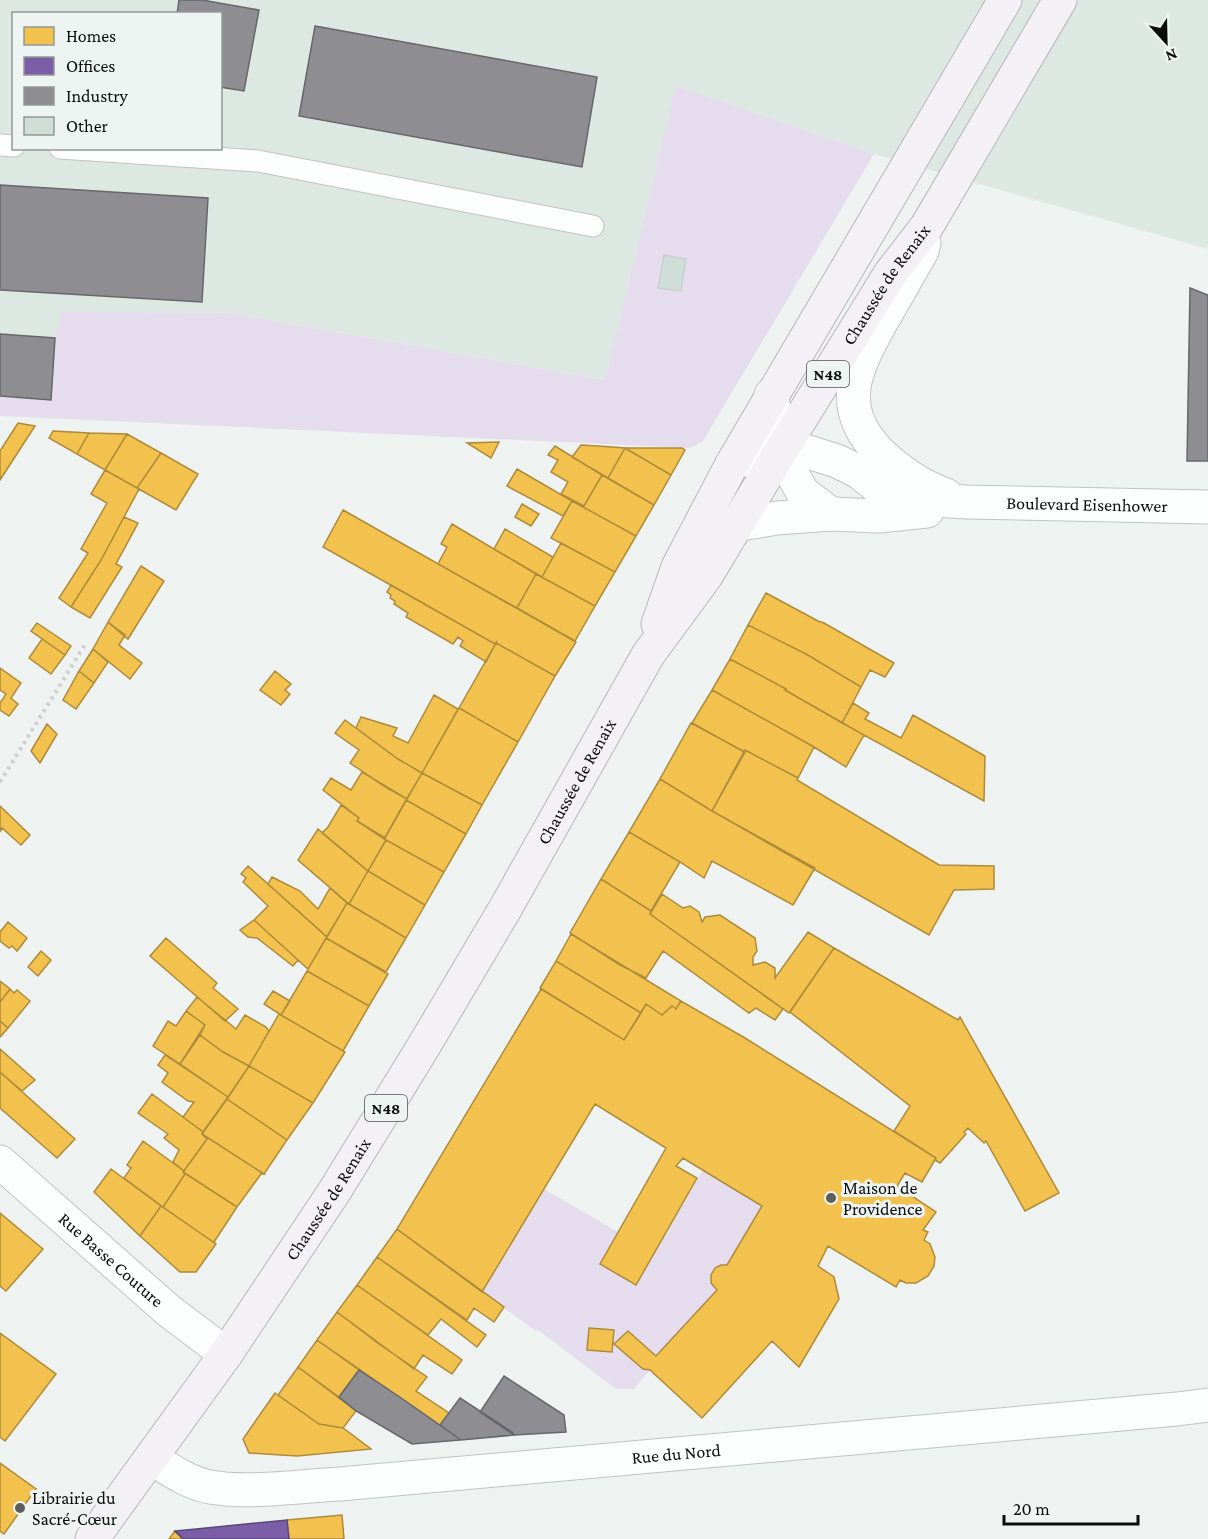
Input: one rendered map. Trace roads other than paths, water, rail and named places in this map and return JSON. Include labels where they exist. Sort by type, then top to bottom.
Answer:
[{"type":"main road","name":"Chaussée de Renaix","points":[[648,655],[678,567],[732,464],[1005,0]]},
{"type":"main road","name":"Chaussée de Renaix","points":[[92,1539],[226,1353],[334,1192],[505,909],[648,655],[706,576],[890,274],[927,226],[1060,0]]},
{"type":"street","name":"Boulevard Eisenhower","points":[[927,226],[922,251],[862,357],[854,379],[853,401],[858,423],[873,446],[906,477],[967,502]]},
{"type":"street","points":[[771,395],[782,449],[789,468],[803,493],[831,514]]},
{"type":"street","name":"Boulevard Eisenhower","points":[[732,464],[754,455],[782,449],[805,451],[837,461],[859,472],[879,488],[897,498],[967,502],[1208,507]]},
{"type":"street","name":"Boulevard Eisenhower","points":[[735,525],[777,518],[831,514],[879,516],[913,514],[967,502]]},
{"type":"street","name":"Rue Basse Couture","points":[[0,1162],[169,1311],[226,1353]]},
{"type":"street","name":"Rue du Nord","points":[[152,1458],[178,1475],[209,1487],[249,1489],[340,1484],[1208,1405]]},
{"type":"lane","points":[[90,150],[258,161],[593,226]]},
{"type":"place","name":"Maison de Providence","points":[[831,1198]]},
{"type":"place","name":"Librairie du Sacré-Cœur","points":[[20,1508]]}]
